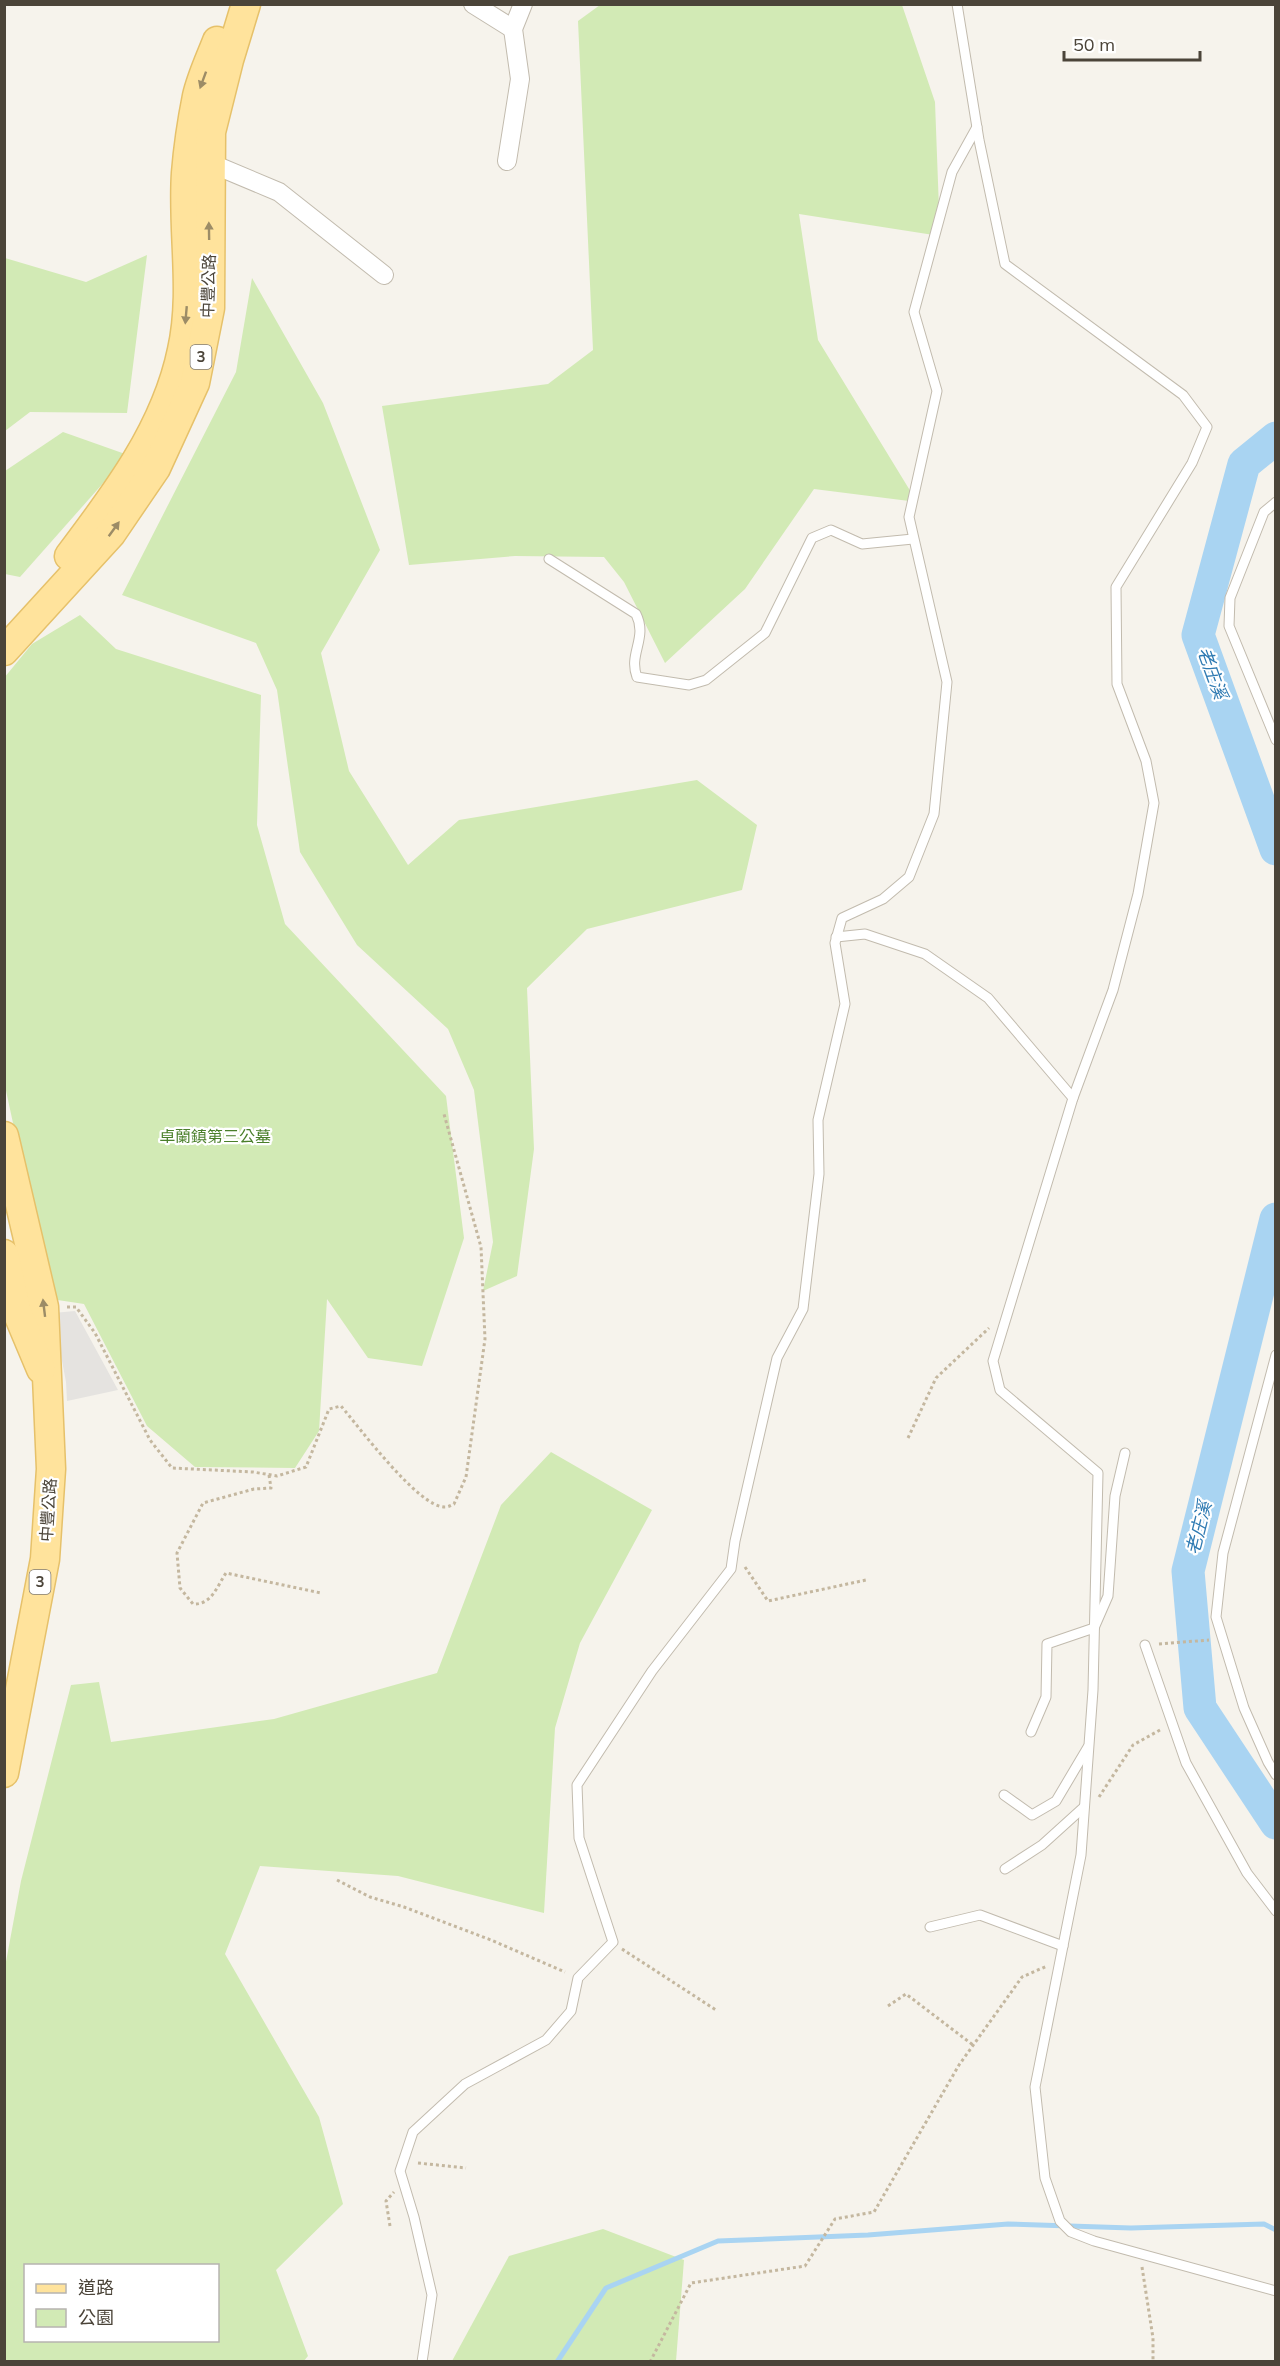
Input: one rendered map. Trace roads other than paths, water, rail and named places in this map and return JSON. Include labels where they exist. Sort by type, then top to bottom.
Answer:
[{"type":"main road","name":"中豐公路","points":[[4,630],[95,521],[141,454],[172,387],[183,349],[187,308],[186,174],[197,95],[229,4]]},
{"type":"main road","name":"中豐公路","points":[[4,651],[111,534],[156,468],[195,383],[210,308],[211,132],[246,4]]},
{"type":"main road","name":"中豐公路","points":[[4,1136],[44,1307],[51,1469],[45,1559],[4,1773]]},
{"type":"main road","name":"中豐公路","points":[[4,1254],[17,1312],[49,1387]]},
{"type":"street","points":[[473,4],[513,29]]},
{"type":"street","points":[[507,162],[520,80],[513,29],[523,4]]},
{"type":"street","points":[[210,163],[279,192],[384,275]]},
{"type":"lane","points":[[957,4],[976,127],[1005,264],[1184,395],[1207,427],[1192,464],[1116,587],[1118,684],[1146,761],[1154,803],[1138,894],[1113,990],[1073,1098],[993,1361],[1000,1390],[1098,1473],[1093,1690],[1081,1855],[1035,2087],[1045,2178],[1060,2221],[1071,2232],[1140,2254],[1275,2291]]},
{"type":"lane","points":[[422,2361],[432,2295],[414,2217],[400,2171],[413,2132],[465,2084],[546,2040],[571,2011],[578,1978],[612,1942],[579,1838],[577,1785],[652,1671],[731,1569],[777,1358],[803,1309],[819,1174],[818,1120],[845,1004],[836,938],[842,918],[883,899],[909,877],[934,814],[947,681],[909,517],[937,391],[914,312],[952,172],[976,127]]},
{"type":"lane","points":[[1275,502],[1264,512],[1230,598],[1230,626],[1275,740]]},
{"type":"lane","points":[[549,559],[636,614],[642,626],[633,668],[637,677],[689,685],[706,680],[765,633],[812,538],[831,530],[862,544],[913,539]]},
{"type":"lane","points":[[836,938],[865,934],[925,954],[988,998],[1073,1098]]},
{"type":"lane","points":[[1275,1355],[1223,1553],[1216,1617],[1244,1708],[1275,1775]]},
{"type":"lane","points":[[1031,1732],[1046,1697],[1047,1644],[1094,1628],[1108,1596],[1115,1496],[1125,1453]]},
{"type":"lane","points":[[1145,1646],[1186,1763],[1247,1872],[1275,1911]]},
{"type":"lane","points":[[1004,1795],[1032,1815],[1056,1801],[1089,1745]]},
{"type":"lane","points":[[1005,1869],[1042,1845],[1084,1807]]},
{"type":"lane","points":[[930,1927],[980,1915],[1063,1946]]},
{"type":"waterway","name":"老庄溪","points":[[1276,438],[1244,464],[1198,635],[1276,849]]},
{"type":"waterway","name":"老庄溪","points":[[1276,1219],[1188,1571],[1200,1708],[1276,1823]]},
{"type":"waterway","points":[[557,2362],[606,2288],[718,2241],[868,2235],[1008,2224],[1131,2228],[1264,2224],[1276,2230]]},
{"type":"park label","name":"卓蘭鎮第三公墓","points":[[215,1136]]}]
